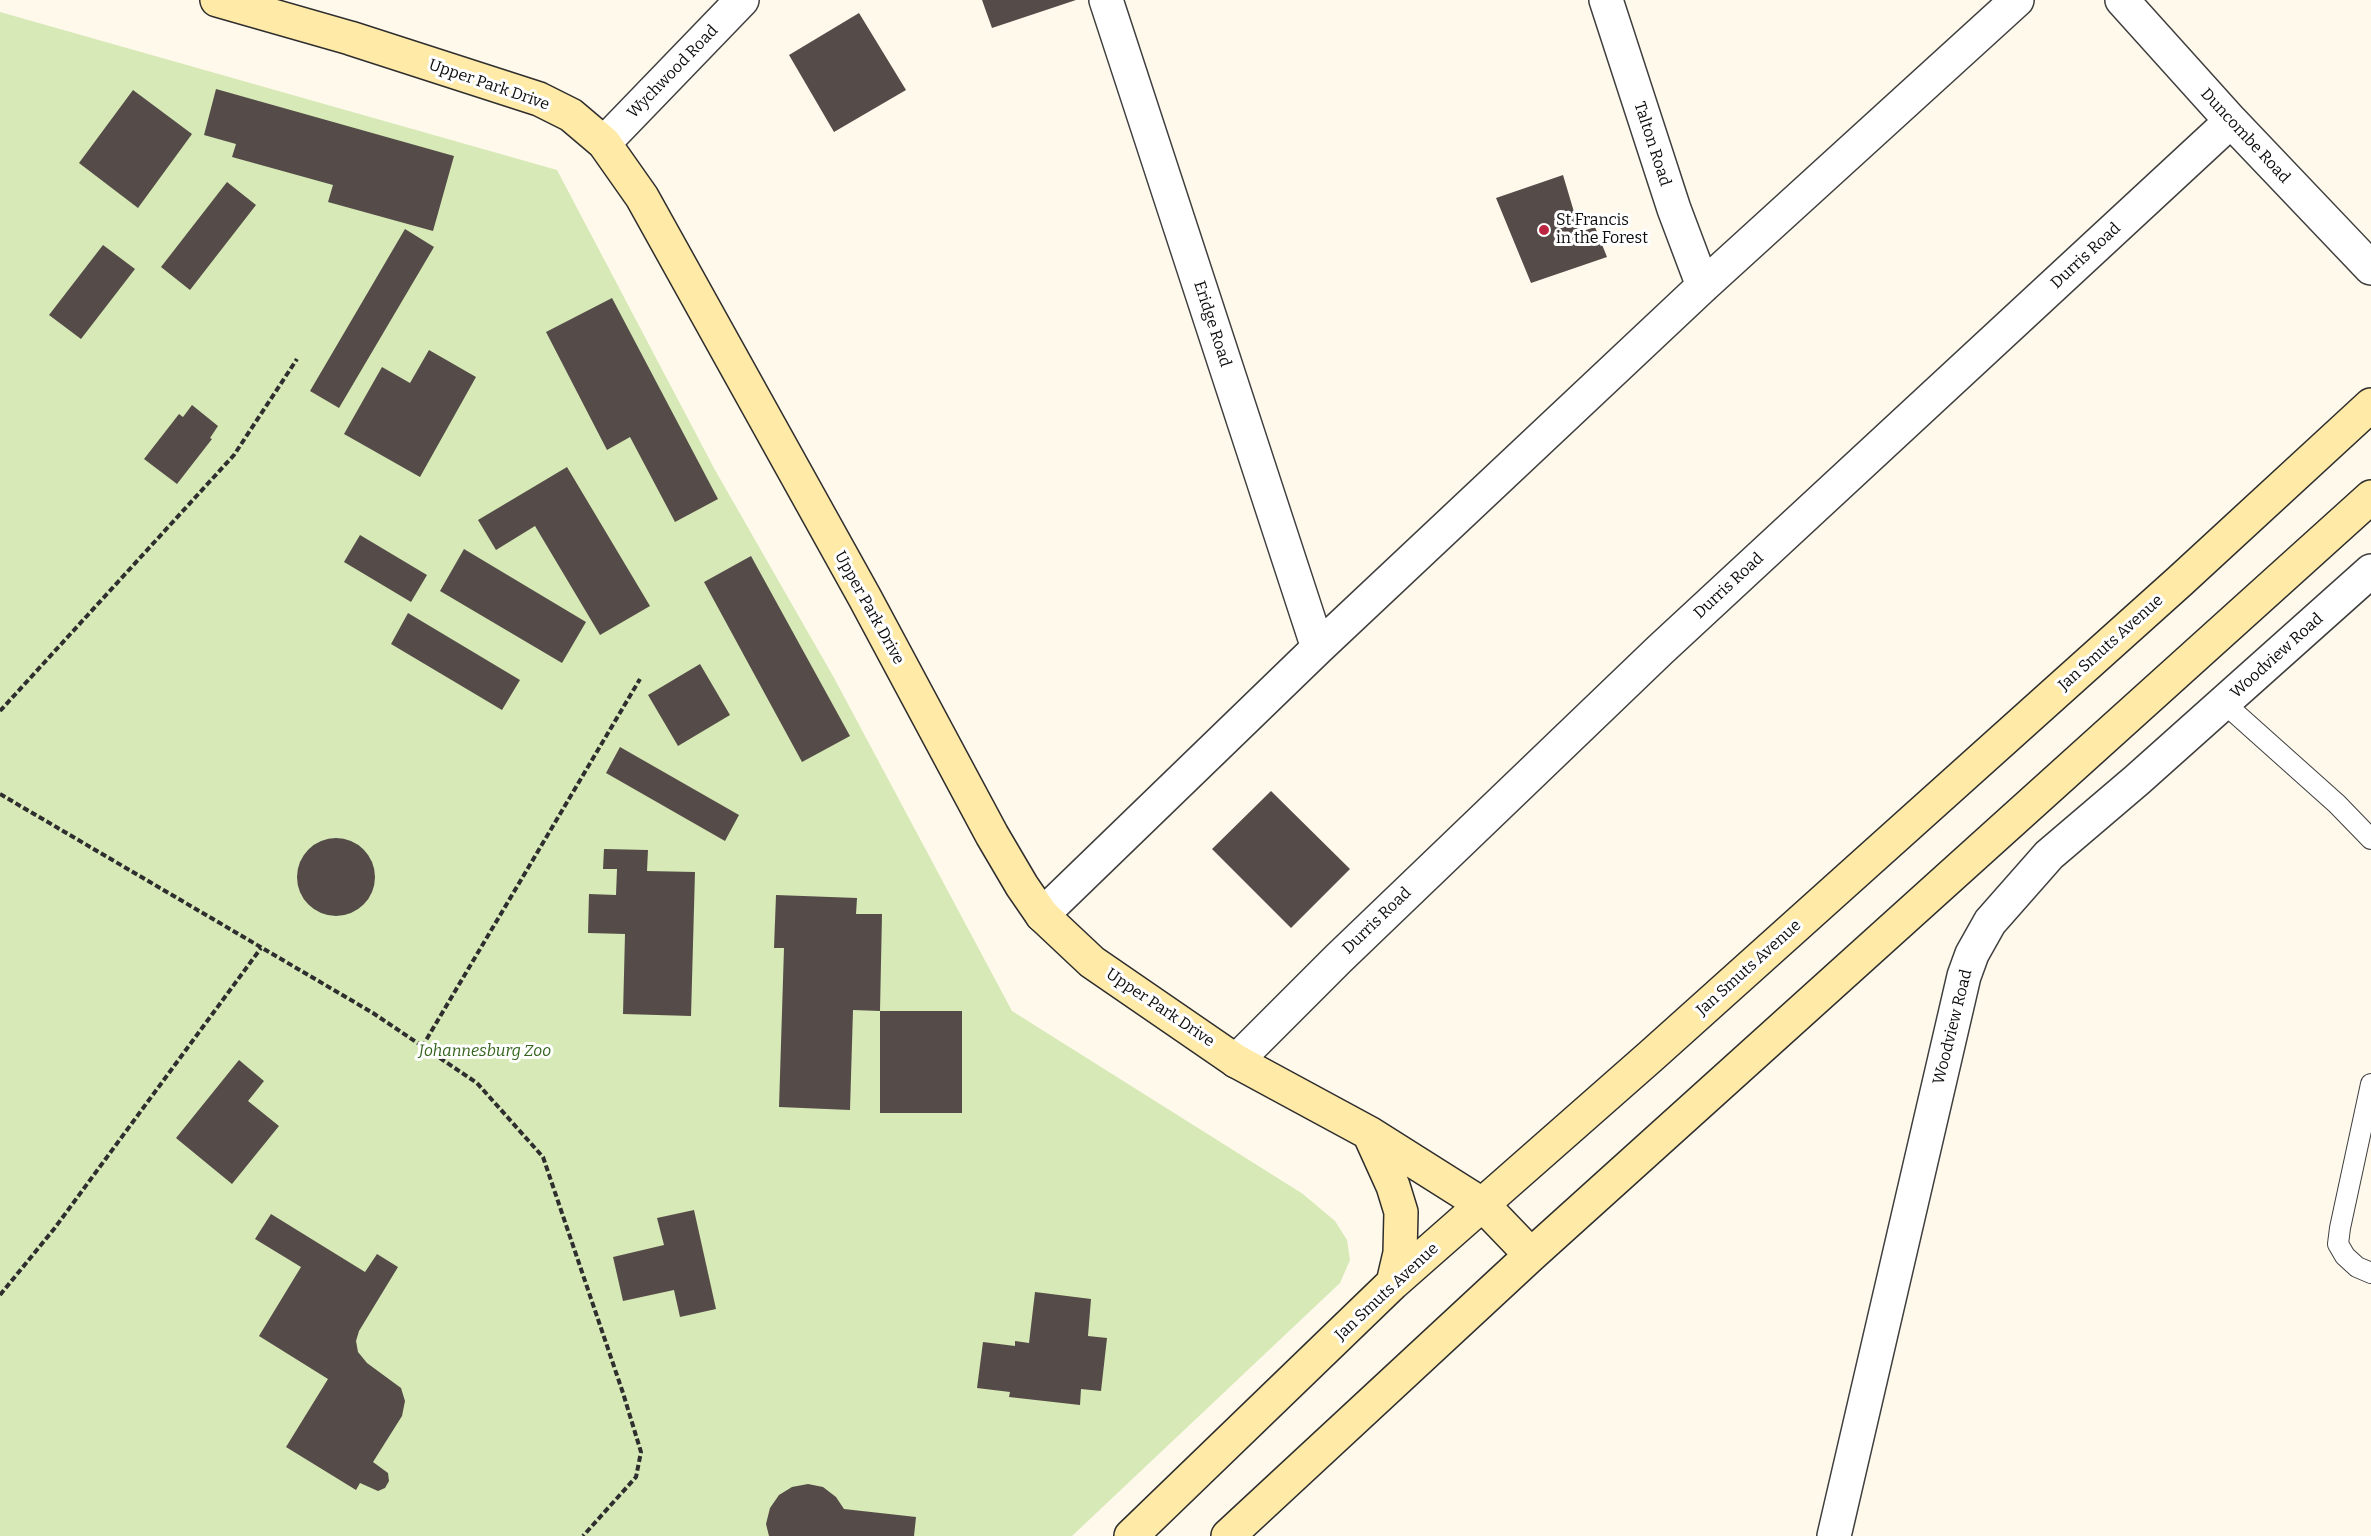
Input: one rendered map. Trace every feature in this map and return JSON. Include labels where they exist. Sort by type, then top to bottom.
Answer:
[{"type":"main road","name":"Upper Park Drive","points":[[217,0],[350,38],[539,99],[571,115],[604,143],[642,197],[865,598],[992,835],[1042,915],[1092,962],[1236,1060],[1369,1133],[1483,1205],[1531,1255]]},
{"type":"main road","name":"Jan Smuts Avenue","points":[[1131,1536],[1393,1283],[2180,581],[2371,405]]},
{"type":"main road","points":[[1228,1536],[1531,1255],[2371,497]]},
{"type":"main road","points":[[1369,1133],[1393,1186],[1401,1212],[1400,1253],[1393,1283]]},
{"type":"street","name":"Wychwood Road","points":[[604,143],[742,0]]},
{"type":"street","name":"Eridge Road","points":[[1106,0],[1318,648]]},
{"type":"street","name":"Talton Road","points":[[1605,0],[1674,208],[1703,286]]},
{"type":"street","points":[[1042,915],[1318,648],[1703,286],[2018,0]]},
{"type":"street","name":"Duncombe Road","points":[[2122,0],[2231,121],[2371,268]]},
{"type":"street","name":"Durris Road","points":[[1236,1060],[1338,958],[1660,650],[2231,121]]},
{"type":"street","name":"Woodview Road","points":[[1834,1536],[1964,976],[1972,954],[1990,922],[2049,855],[2371,571]]},
{"type":"lane","points":[[2224,703],[2337,804],[2371,839]]},
{"type":"lane","points":[[2371,1084],[2338,1244],[2345,1256],[2357,1267],[2371,1273]]},
{"type":"path","points":[[0,711],[234,455],[297,359]]},
{"type":"path","points":[[422,1047],[640,679]]},
{"type":"path","points":[[0,794],[373,1013],[477,1083],[543,1156],[641,1452],[636,1477],[583,1536]]},
{"type":"path","points":[[0,1295],[54,1229],[261,948]]},
{"type":"green space","name":"Johannesburg Zoo","points":[[0,12],[557,170],[715,470],[833,676],[1012,1011],[1303,1194],[1335,1221],[1347,1240],[1350,1260],[1340,1283],[1072,1536],[0,1536]]},
{"type":"building","points":[[982,0],[1076,0],[992,28]]},
{"type":"building","points":[[859,13],[906,90],[834,132],[789,55]]},
{"type":"building","points":[[216,89],[454,156],[433,231],[328,202],[333,185],[232,157],[236,144],[204,135]]},
{"type":"building","points":[[133,90],[192,134],[138,208],[79,163]]},
{"type":"building","name":"St Francis in the Forest","points":[[1563,175],[1580,232],[1595,227],[1607,257],[1531,283],[1496,198]]},
{"type":"building","points":[[227,182],[256,205],[190,290],[161,267]]},
{"type":"building","points":[[405,229],[434,247],[339,408],[310,391]]},
{"type":"building","points":[[103,245],[135,269],[81,339],[49,315]]},
{"type":"building","points":[[612,298],[718,499],[675,522],[630,437],[607,450],[546,332]]},
{"type":"building","points":[[429,350],[476,377],[420,477],[344,434],[382,367],[410,383]]},
{"type":"building","points":[[192,405],[218,426],[210,438],[212,439],[177,484],[144,459],[179,414],[183,417]]},
{"type":"building","points":[[567,467],[650,606],[600,635],[535,526],[496,550],[478,520]]},
{"type":"building","points":[[360,535],[427,575],[411,602],[344,562]]},
{"type":"building","points":[[464,549],[586,622],[562,663],[440,591]]},
{"type":"building","points":[[751,556],[850,736],[802,762],[704,582]]},
{"type":"building","points":[[408,613],[520,680],[502,710],[391,644]]},
{"type":"building","points":[[700,664],[730,715],[678,746],[648,695]]},
{"type":"building","points":[[620,747],[739,815],[725,841],[606,773]]},
{"type":"building","points":[[1271,791],[1350,869],[1291,928],[1212,849]]},
{"type":"building","points":[[328,838],[344,838],[358,844],[369,855],[375,869],[375,885],[369,899],[358,910],[344,916],[328,916],[314,910],[303,899],[297,885],[297,869],[303,855],[314,844]]},
{"type":"building","points":[[604,849],[648,850],[647,871],[695,872],[691,1016],[623,1014],[625,934],[588,933],[589,894],[616,895],[617,869],[603,869]]},
{"type":"building","points":[[776,895],[857,898],[856,914],[882,914],[880,1011],[853,1010],[850,1110],[779,1107],[784,948],[774,948]]},
{"type":"building","points":[[880,1011],[962,1011],[962,1113],[880,1113]]},
{"type":"building","points":[[239,1060],[264,1081],[248,1101],[279,1126],[232,1184],[176,1138]]},
{"type":"building","points":[[694,1210],[716,1309],[680,1317],[674,1290],[623,1301],[613,1257],[664,1245],[657,1218]]},
{"type":"building","points":[[271,1214],[365,1272],[377,1254],[398,1267],[359,1331],[356,1341],[358,1352],[367,1363],[401,1388],[405,1401],[402,1416],[373,1462],[388,1473],[389,1481],[385,1488],[378,1491],[360,1483],[356,1490],[286,1447],[328,1379],[259,1336],[301,1267],[255,1239]]},
{"type":"building","points":[[1035,1292],[1091,1299],[1088,1336],[1107,1338],[1101,1391],[1081,1389],[1080,1405],[1009,1397],[1010,1392],[977,1388],[983,1342],[1015,1346],[1015,1341],[1029,1343]]},
{"type":"building","points":[[808,1484],[823,1487],[836,1497],[844,1509],[916,1517],[914,1536],[769,1536],[766,1524],[770,1508],[779,1495],[792,1487]]},
{"type":"place","name":"St Francis in the Forest","points":[[1544,230]]}]
